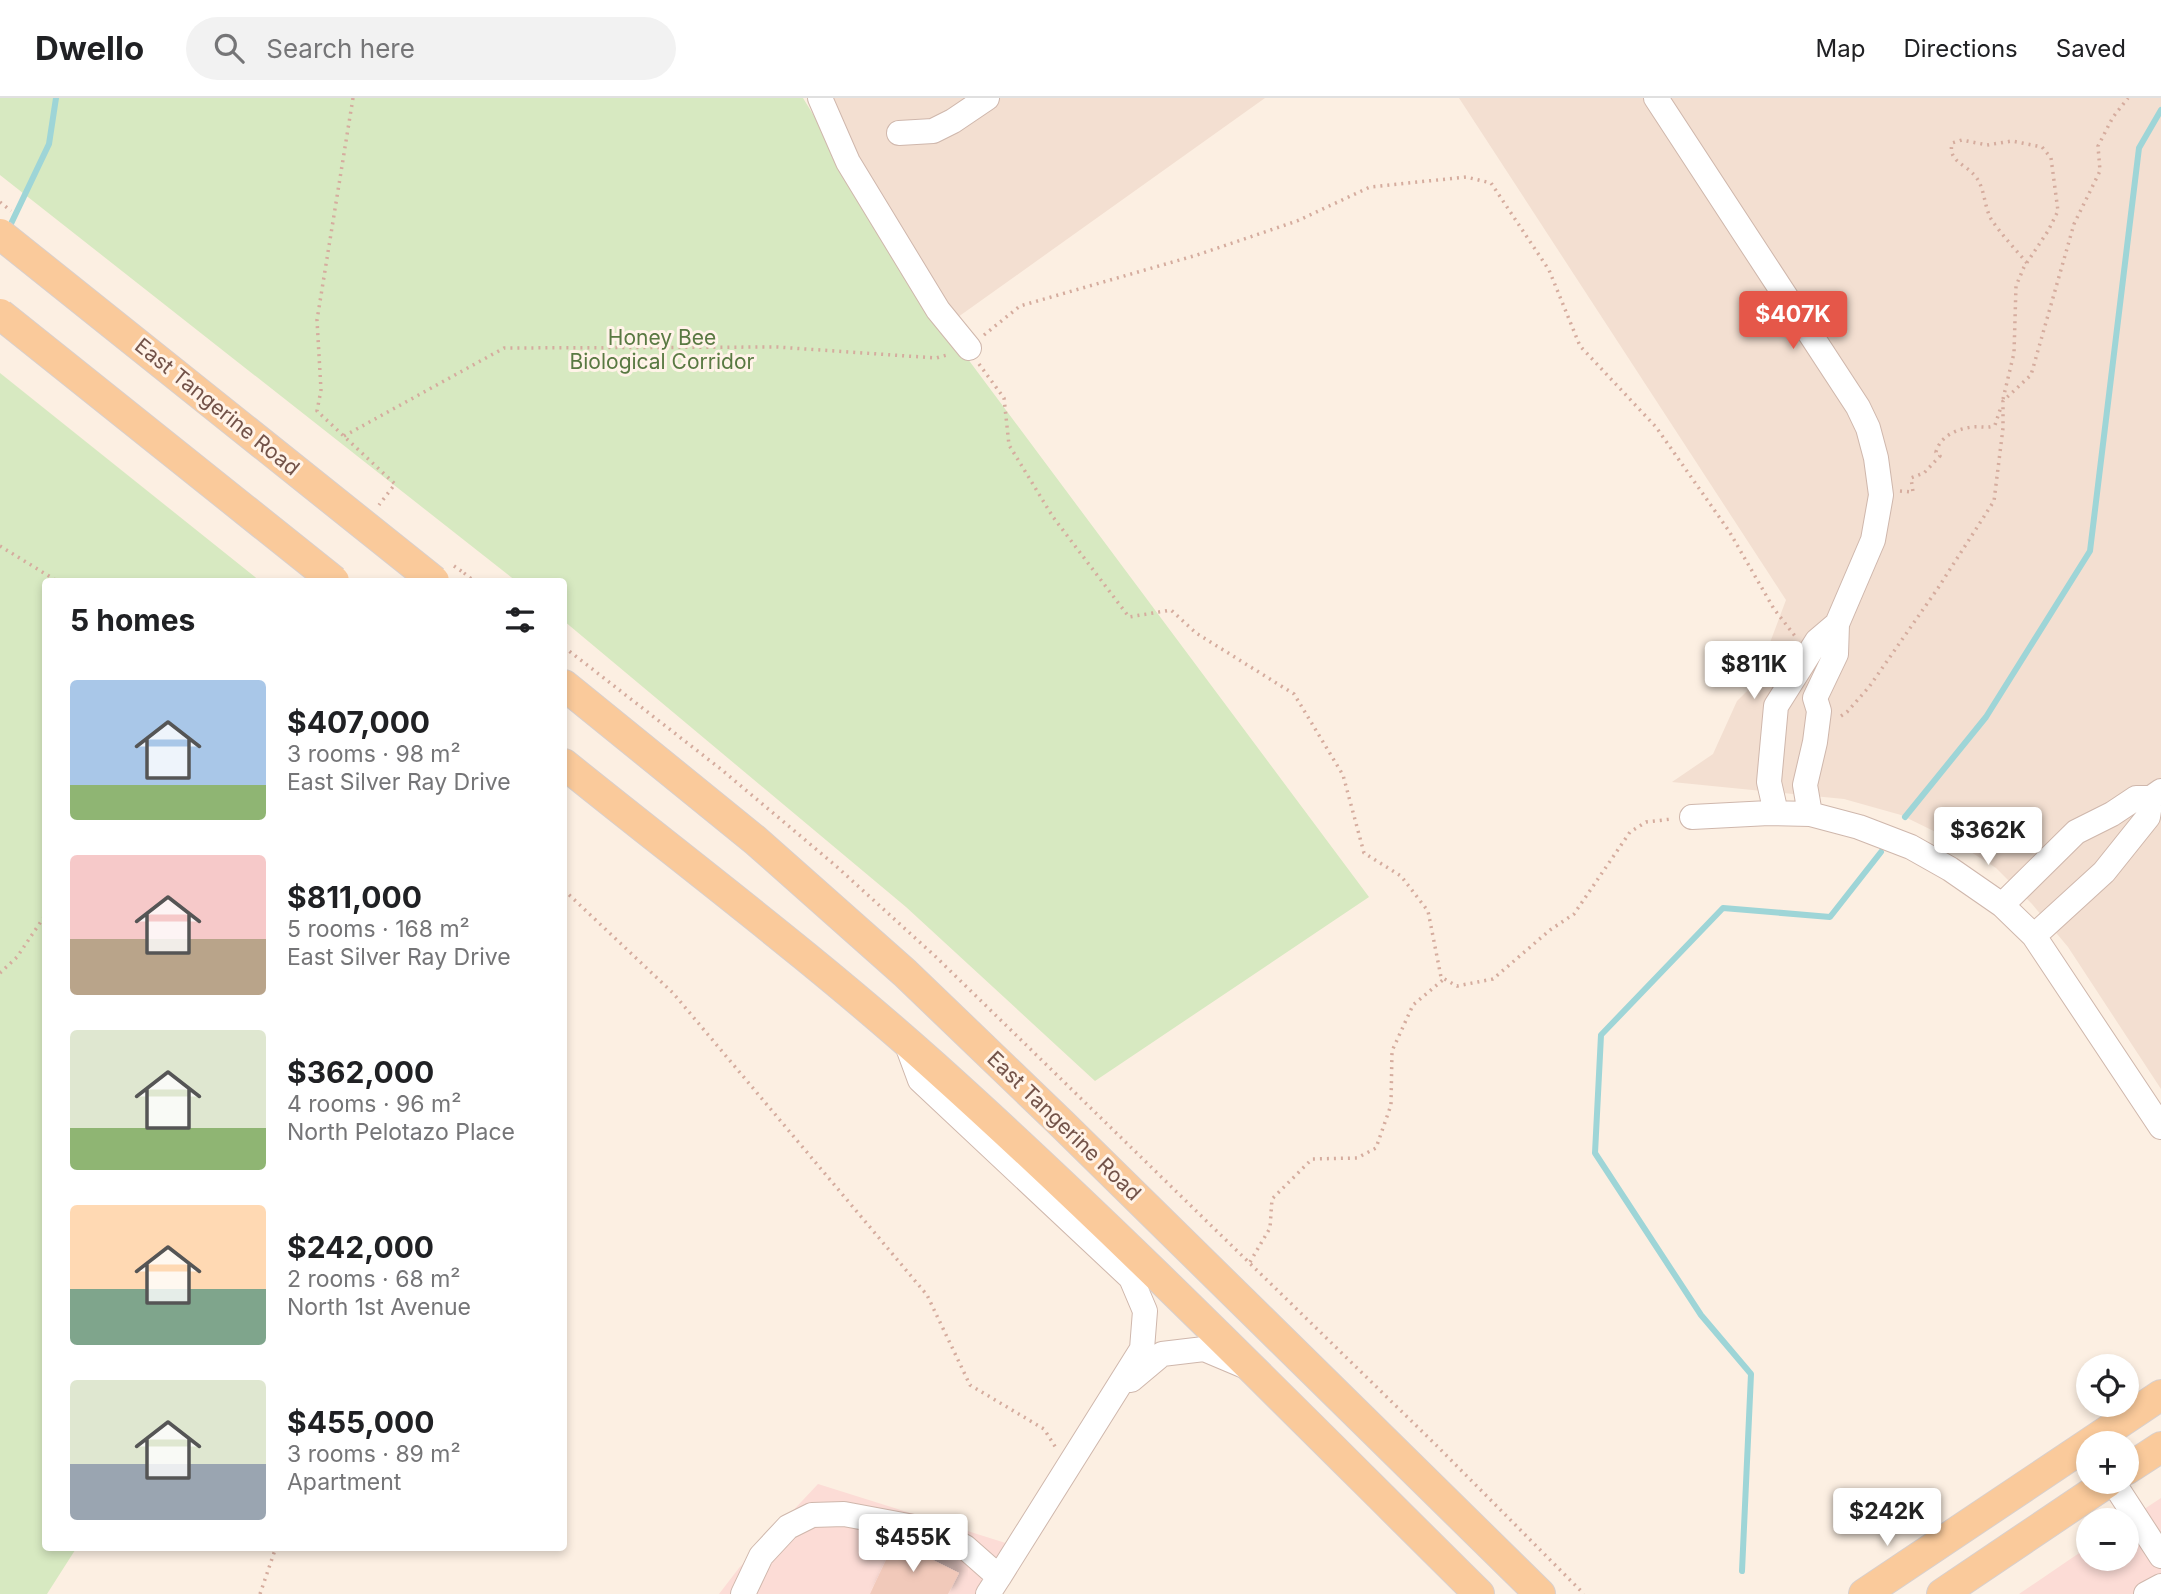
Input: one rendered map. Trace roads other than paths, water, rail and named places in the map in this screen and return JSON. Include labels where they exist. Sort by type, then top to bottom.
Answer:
[{"type":"main road","name":"East Tangerine Road","points":[[0,234],[430,578]]},
{"type":"main road","points":[[0,314],[330,578]]},
{"type":"main road","name":"East Tangerine Road","points":[[567,687],[755,840],[905,973],[1540,1594]]},
{"type":"main road","name":"East Tangerine Road","points":[[567,766],[748,910],[905,1042],[1027,1151],[1479,1594]]},
{"type":"main road","points":[[2107,1431],[2161,1395]]},
{"type":"main road","points":[[2139,1461],[2161,1447]]},
{"type":"main road","points":[[1864,1594],[2076,1452]]},
{"type":"main road","points":[[1942,1594],[2092,1494]]},
{"type":"street","points":[[820,98],[848,162],[938,310],[969,348]]},
{"type":"street","points":[[899,133],[933,131],[987,98]]},
{"type":"street","points":[[1656,98],[1858,407],[1868,428],[1876,458],[1881,491],[1873,540],[1837,624],[1836,654],[1815,698],[1819,711],[1818,720],[1805,785],[1810,814]]},
{"type":"street","points":[[1776,813],[1769,782],[1776,706],[1818,641],[1837,624]]},
{"type":"street","points":[[2003,905],[2076,832],[2136,798],[2156,795],[2148,817],[2104,872],[2034,936]]},
{"type":"street","points":[[1692,817],[1810,814],[1859,827],[1910,846],[1951,869],[2003,905],[2034,936],[2161,1127]]},
{"type":"street","points":[[743,1594],[761,1556],[788,1527],[812,1515],[844,1514],[935,1531],[965,1547],[994,1586],[1142,1349],[1145,1311],[1131,1278],[920,1080],[905,1042]]},
{"type":"street","points":[[1112,1397],[1161,1354],[1204,1349],[1252,1370]]},
{"type":"street","points":[[2118,1494],[2161,1556]]},
{"type":"street","points":[[2146,1594],[2161,1586]]},
{"type":"waterway","points":[[8,230],[49,144],[56,98]]},
{"type":"waterway","points":[[1905,817],[1986,717],[2090,551],[2139,148],[2161,110]]},
{"type":"waterway","points":[[1742,1571],[1751,1374],[1701,1315],[1595,1153],[1601,1035],[1723,908],[1830,917],[1881,852]]},
{"type":"park label","name":"Honey Bee Biological Corridor","points":[[662,350]]}]
